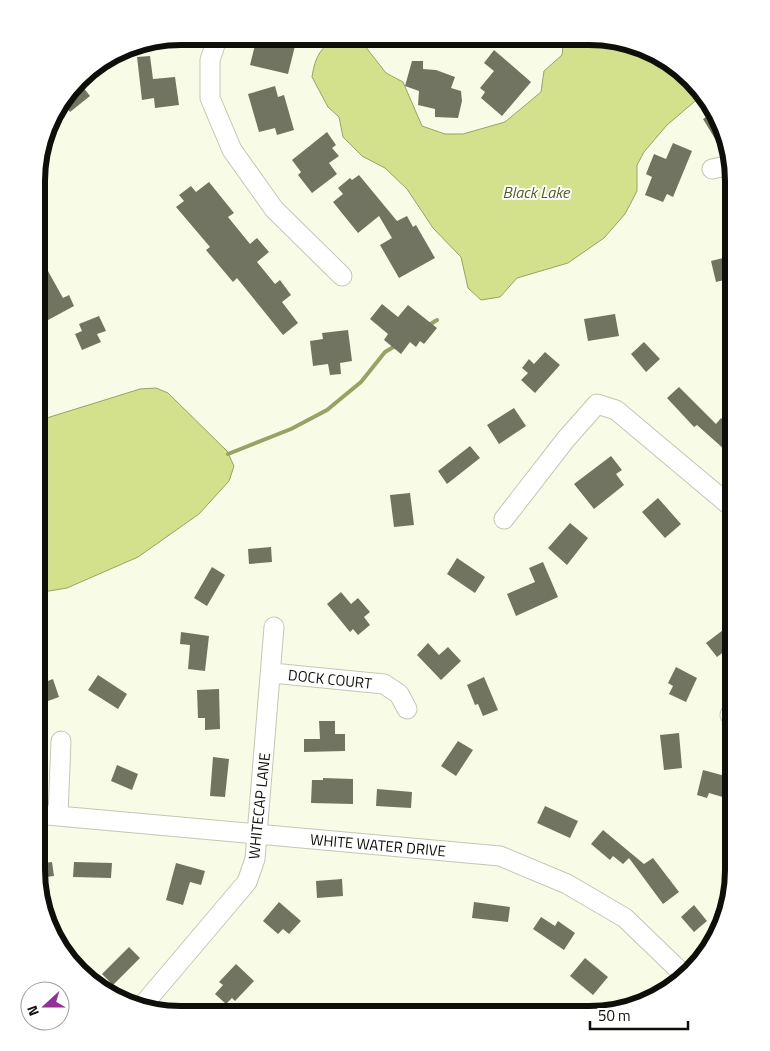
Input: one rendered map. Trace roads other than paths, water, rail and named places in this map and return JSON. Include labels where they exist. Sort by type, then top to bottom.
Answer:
[{"type":"street","points":[[215,45],[210,60],[210,98],[232,150],[274,209],[342,276]]},
{"type":"street","points":[[712,169],[724,166]]},
{"type":"street","points":[[504,519],[566,439],[597,404],[616,410],[725,501]]},
{"type":"street","name":"WHITECAP LANE","points":[[146,1001],[247,882],[255,860],[272,673],[274,627]]},
{"type":"street","name":"DOCK COURT","points":[[272,673],[384,684],[399,694],[407,709]]},
{"type":"street","points":[[58,815],[61,741]]},
{"type":"street","name":"WHITE WATER DRIVE","points":[[45,814],[500,856],[567,884],[625,918],[680,971]]},
{"type":"water","name":"Black Lake","points":[[327,45],[364,45],[386,73],[403,82],[422,126],[445,134],[463,134],[505,122],[541,92],[544,71],[562,55],[563,45],[607,46],[641,55],[672,73],[698,99],[667,125],[644,152],[637,165],[637,191],[625,214],[604,238],[568,263],[517,278],[500,297],[481,300],[468,288],[461,257],[433,228],[407,189],[385,168],[362,156],[343,137],[339,117],[328,107],[312,77],[317,58]]},
{"type":"water","points":[[156,388],[168,393],[227,451],[234,466],[229,481],[199,514],[138,557],[67,588],[45,592],[45,419],[140,389]]},
{"type":"waterway","points":[[429,325],[437,320]]},
{"type":"waterway","points":[[228,454],[291,429],[327,410],[361,382],[385,352],[397,345]]}]
